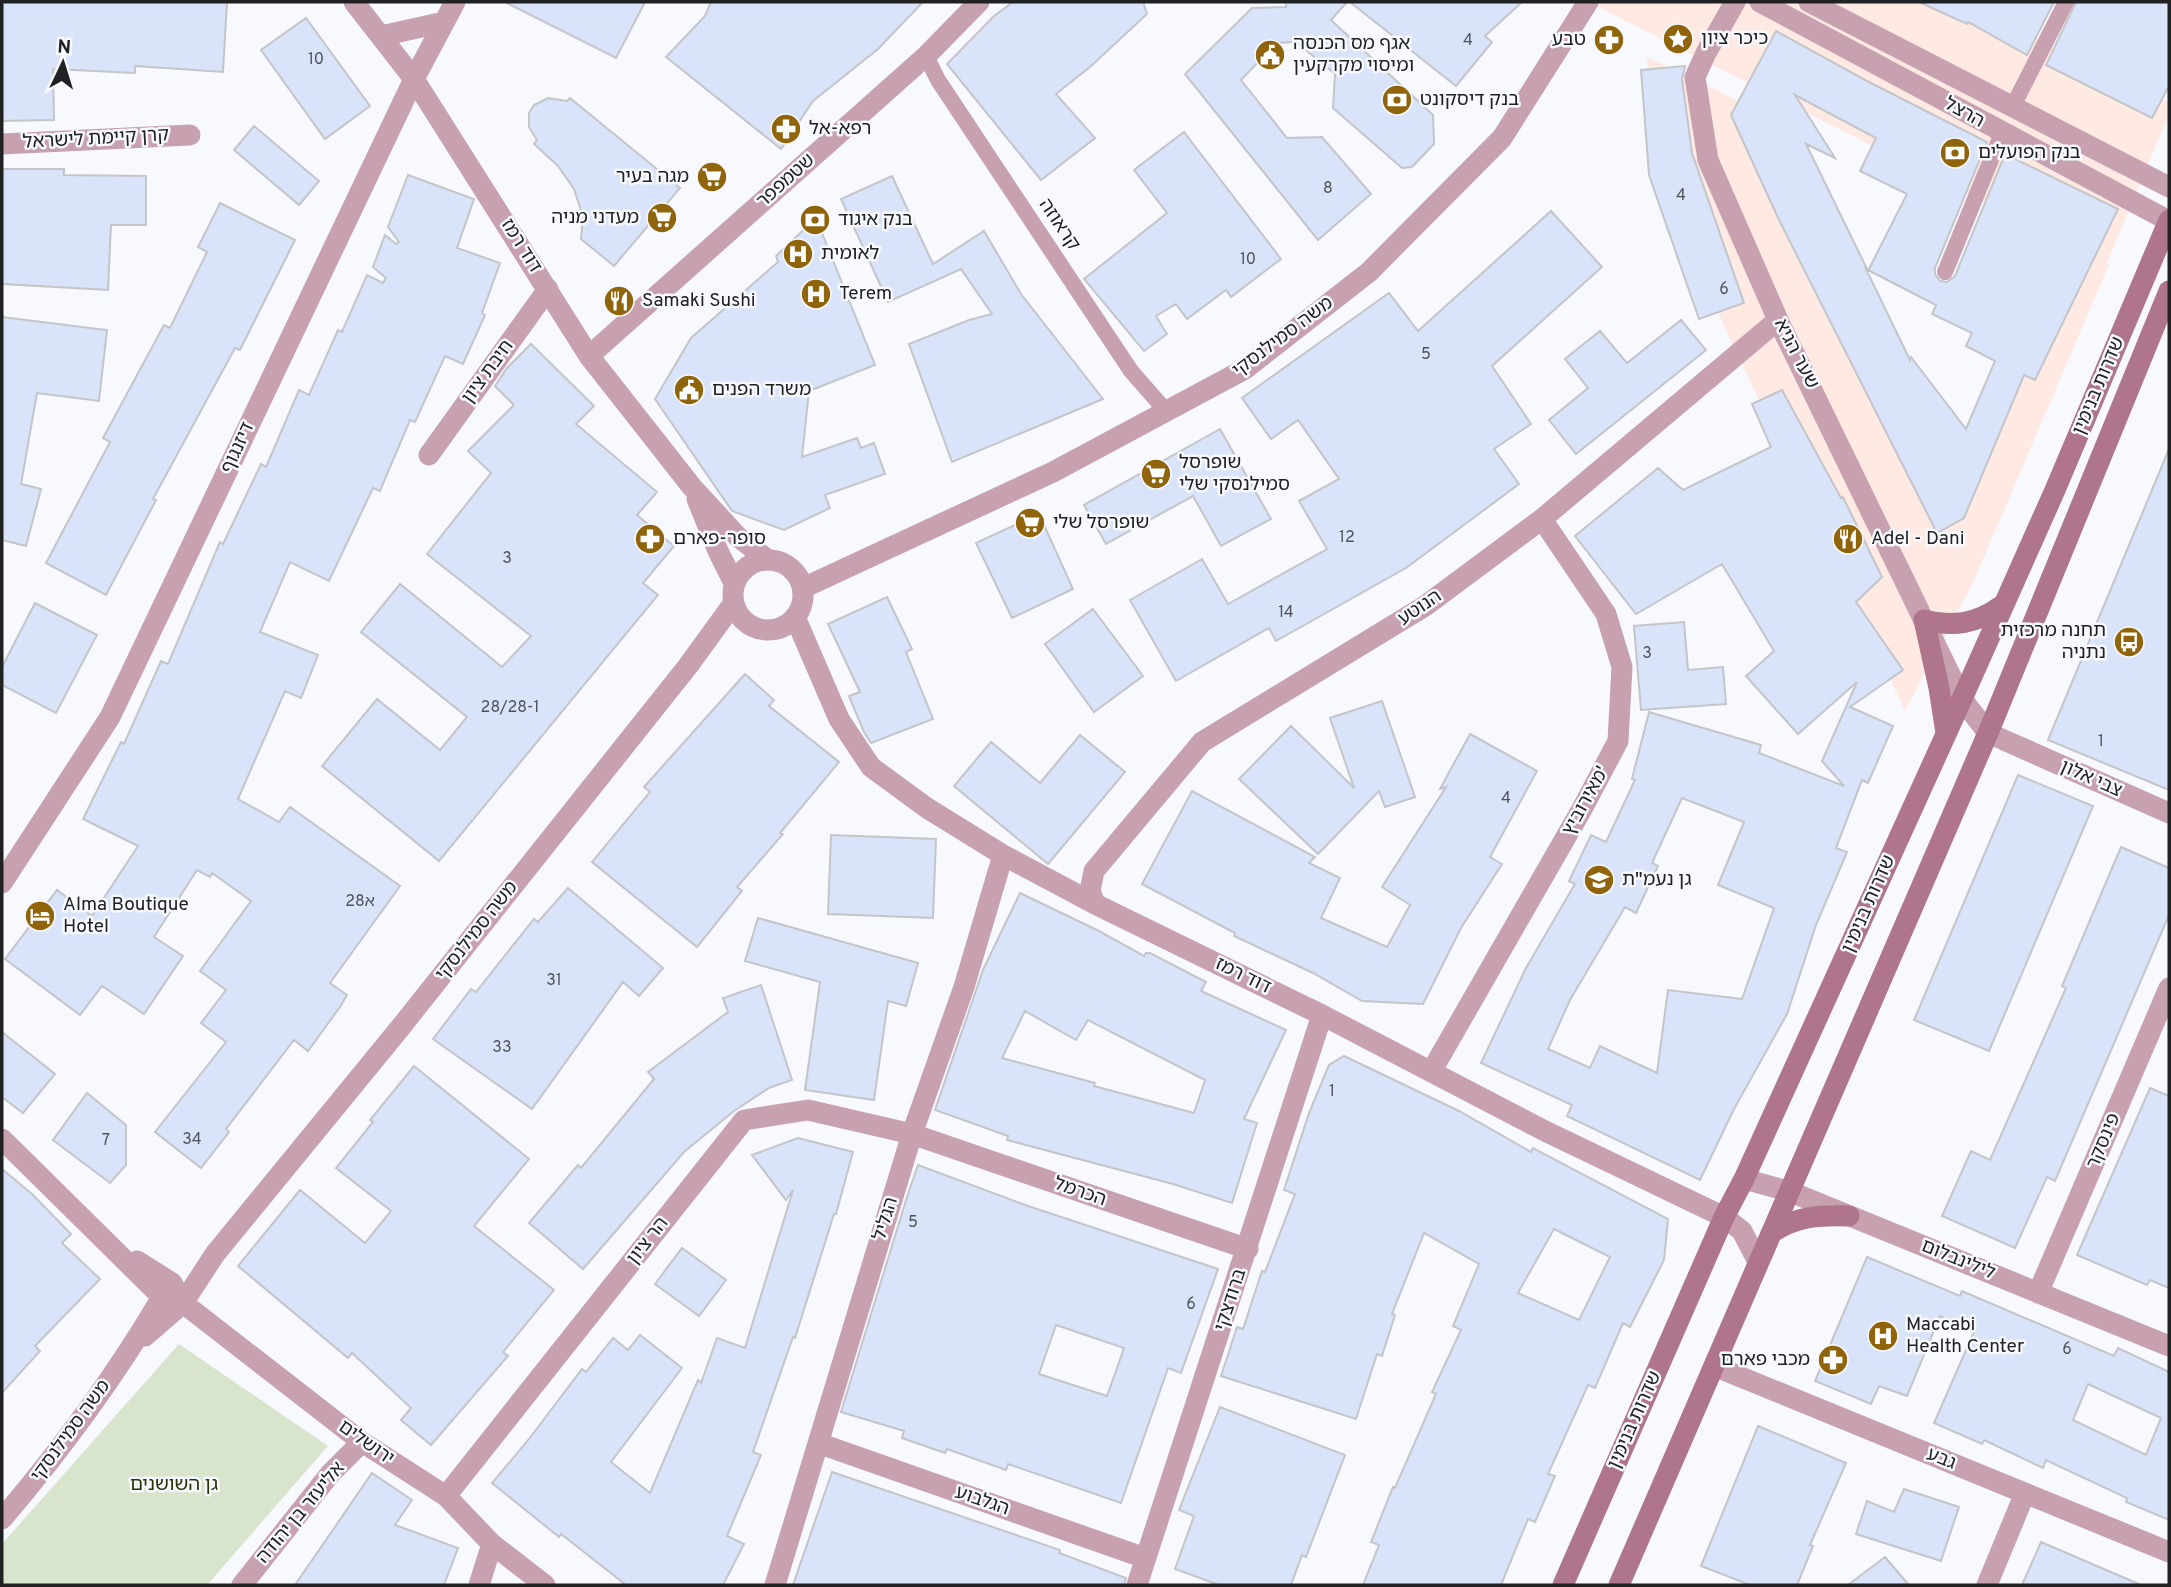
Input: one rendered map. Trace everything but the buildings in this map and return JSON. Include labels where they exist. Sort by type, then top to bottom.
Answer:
[{"type":"main road","name":"שדרות בנימין","points":[[1563,1585],[1724,1217],[1744,1179],[1962,699],[2169,221]]},
{"type":"main road","name":"שדרות בנימין","points":[[1619,1585],[1988,733],[2169,291]]},
{"type":"main road","points":[[1946,734],[1943,706],[1924,620],[1958,625],[1981,618],[2001,606]]},
{"type":"main road","points":[[1771,1233],[1788,1222],[1808,1216],[1849,1216]]},
{"type":"street","name":"דוד רמז","points":[[354,2],[414,79],[589,356],[692,487],[738,537],[768,559]]},
{"type":"street","name":"דיזנגוף","points":[[2,883],[110,718],[414,79],[455,2]]},
{"type":"street","name":"שטמפפר","points":[[589,356],[926,56],[979,2]]},
{"type":"street","name":"משה סמילנסקי","points":[[803,587],[1053,472],[1245,369],[1369,272],[1502,138],[1588,2]]},
{"type":"street","name":"שער הגיא","points":[[1735,2],[1695,77],[1709,160],[1778,320],[1962,699],[1988,733]]},
{"type":"street","name":"הרצל","points":[[1760,2],[2169,221]]},
{"type":"street","name":"הרצל","points":[[1809,2],[2169,187]]},
{"type":"street","points":[[2012,108],[2066,2]]},
{"type":"street","points":[[381,36],[444,22]]},
{"type":"street","name":"קראוזה","points":[[926,56],[938,80],[1131,371],[1166,411]]},
{"type":"street","points":[[1945,272],[2001,133]]},
{"type":"street","name":"קרן קיימת לישראל","points":[[2,144],[190,135]]},
{"type":"street","name":"חיבת ציון","points":[[429,456],[548,289]]},
{"type":"street","name":"הנוטע","points":[[1095,904],[1090,891],[1094,871],[1202,741],[1425,606],[1542,519],[1778,320]]},
{"type":"street","name":"דוד רמז","points":[[692,487],[734,593]]},
{"type":"street","name":"מאירוביץ'","points":[[1431,1072],[1582,809],[1618,741],[1622,667],[1606,614],[1542,519]]},
{"type":"street","points":[[768,559],[790,567],[803,587],[802,603],[795,617],[777,629],[766,630],[745,622],[734,593],[744,569],[768,559]]},
{"type":"street","name":"משה סמילנסקי","points":[[137,1340],[152,1333],[183,1303],[215,1254],[400,1028],[688,666],[734,593]]},
{"type":"street","name":"דוד רמז","points":[[795,617],[839,719],[871,767],[927,808],[1003,855],[1095,904],[1322,1015],[1545,1131],[1724,1217],[1742,1231],[1758,1262]]},
{"type":"street","points":[[1962,699],[1998,708]]},
{"type":"street","name":"צבי אלון","points":[[1988,733],[2169,813]]},
{"type":"street","name":"הגליל","points":[[775,1585],[912,1134],[964,987],[1003,855]]},
{"type":"street","name":"פינסקר","points":[[2038,1293],[2169,988]]},
{"type":"street","name":"ברודצקי","points":[[1137,1585],[1322,1015]]},
{"type":"street","name":"הר ציון","points":[[446,1496],[744,1120],[808,1110],[912,1134]]},
{"type":"street","name":"הכרמל","points":[[912,1134],[1248,1249]]},
{"type":"street","points":[[2,1139],[106,1243],[167,1290]]},
{"type":"street","name":"לילינבלום","points":[[1744,1179],[1790,1192],[2169,1346]]},
{"type":"street","name":"משה סמילנסקי","points":[[2,1519],[39,1475],[137,1340],[167,1290],[215,1254]]},
{"type":"street","name":"ירושלים","points":[[167,1290],[362,1442],[446,1496],[492,1544],[545,1585]]},
{"type":"street","name":"גבע","points":[[1714,1366],[2169,1552]]},
{"type":"street","name":"אליעזר בן יהודה","points":[[242,1585],[330,1474],[362,1442]]},
{"type":"street","name":"הגלבוע","points":[[818,1443],[1145,1558]]},
{"type":"street","points":[[1987,1585],[2025,1493]]},
{"type":"street","points":[[479,1585],[492,1544]]},
{"type":"shaded area","points":[[1588,2],[1965,2],[2169,102],[2169,114],[2107,263],[2109,265],[1973,583],[1905,711],[1685,243],[1646,56],[1743,103],[1943,504],[2062,242]]},
{"type":"green space","name":"גן השושנים","points":[[179,1344],[328,1446],[207,1585],[2,1585],[2,1544]]},
{"type":"place","name":"כיכר ציון","points":[[1678,39]]},
{"type":"place","name":"טבע","points":[[1609,40]]},
{"type":"place","name":"אגף מס הכנסה ומיסוי מקרקעין","points":[[1270,55]]},
{"type":"place","name":"בנק דיסקונט","points":[[1397,100]]},
{"type":"place","name":"רפא-אל","points":[[786,129]]},
{"type":"place","name":"בנק הפועלים","points":[[1955,153]]},
{"type":"place","name":"מגה בעיר","points":[[712,177]]},
{"type":"place","name":"מעדני מניה","points":[[662,218]]},
{"type":"place","name":"בנק איגוד","points":[[815,220]]},
{"type":"place","name":"לאומית","points":[[798,254]]},
{"type":"place","name":"Terem","points":[[816,294]]},
{"type":"place","name":"Samaki Sushi","points":[[619,301]]},
{"type":"place","name":"משרד הפנים","points":[[689,390]]},
{"type":"place","name":"שופרסל סמילנסקי שלי","points":[[1156,474]]},
{"type":"place","name":"שופרסל שלי","points":[[1030,523]]},
{"type":"place","name":"סופר-פארם","points":[[650,539]]},
{"type":"place","name":"Adel - Dani","points":[[1848,539]]},
{"type":"place","name":"תחנה מרכזית נתניה","points":[[2129,642]]},
{"type":"place","name":"גן נעמ\"ת","points":[[1599,880]]},
{"type":"place","name":"Alma Boutique Hotel","points":[[40,916]]},
{"type":"place","name":"Maccabi Health Center","points":[[1883,1336]]},
{"type":"place","name":"מכבי פארם","points":[[1833,1360]]}]
